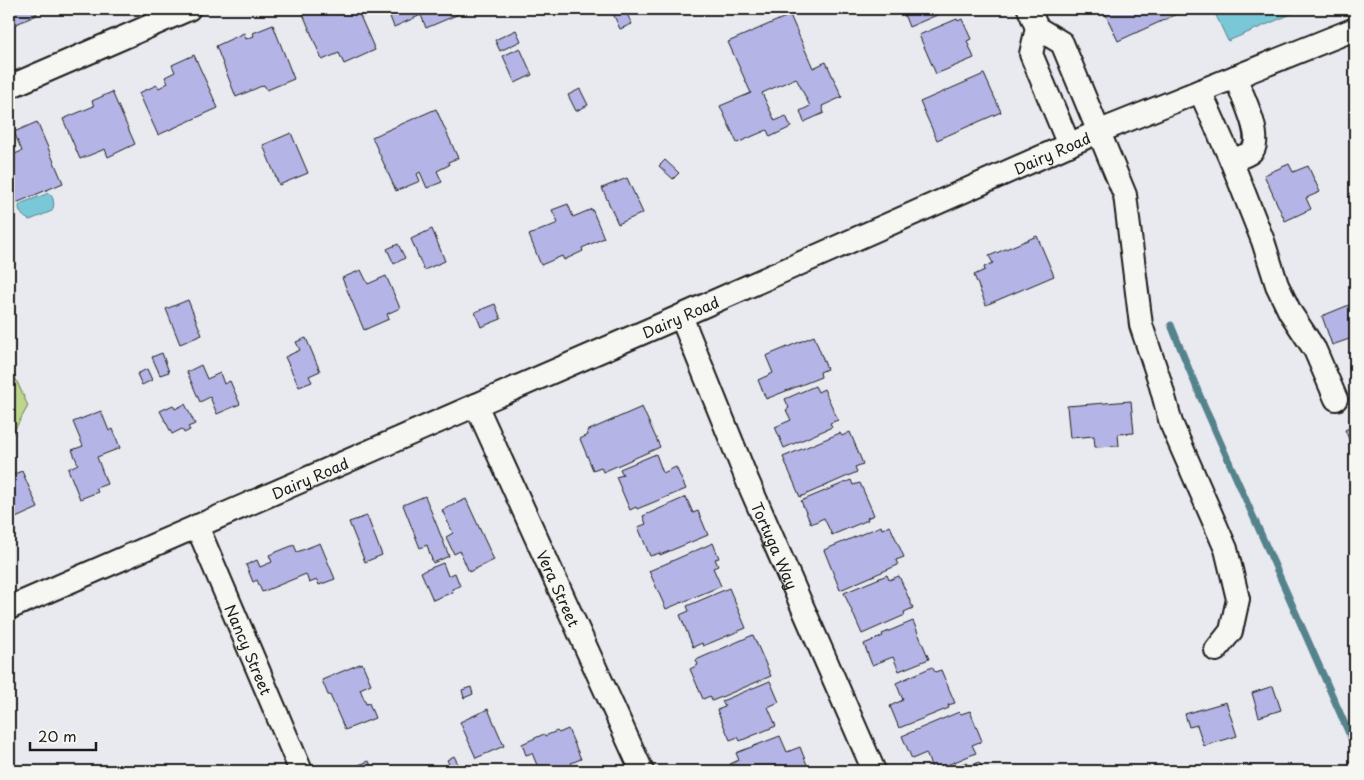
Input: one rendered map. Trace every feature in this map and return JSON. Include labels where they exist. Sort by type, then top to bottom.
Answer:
[{"type":"street","points":[[9,87],[189,9]]},
{"type":"street","points":[[1033,18],[1062,44],[1100,131],[1125,195],[1141,325],[1172,423],[1226,549],[1238,598],[1231,630],[1216,650]]},
{"type":"street","points":[[1033,18],[1031,54],[1069,145]]},
{"type":"street","name":"Dairy Road","points":[[9,608],[681,316],[1100,131],[1355,29]]},
{"type":"street","points":[[1231,160],[1246,155],[1253,150],[1256,143],[1253,124],[1235,77]]},
{"type":"street","points":[[1200,91],[1231,160],[1278,285],[1290,312],[1321,362],[1336,399]]},
{"type":"street","name":"Tortuga Way","points":[[681,316],[748,482],[874,771]]},
{"type":"street","name":"Vera Street","points":[[476,405],[642,771]]},
{"type":"street","name":"Nancy Street","points":[[197,526],[301,771]]},
{"type":"green space","points":[[9,364],[28,406],[9,440]]},
{"type":"water","points":[[1213,9],[1244,10],[1303,9],[1228,41]]},
{"type":"water","points":[[49,193],[54,201],[52,211],[30,220],[22,215],[19,206],[22,203]]},
{"type":"building","points":[[9,9],[34,9],[37,15],[14,25]]},
{"type":"building","points":[[301,9],[334,9],[337,14],[350,9],[357,9],[375,50],[344,64],[339,53],[322,60]]},
{"type":"building","points":[[387,9],[457,9],[459,14],[426,28],[421,15],[394,27]]},
{"type":"building","points":[[611,9],[627,9],[629,13],[627,14],[632,24],[620,29]]},
{"type":"building","points":[[902,9],[951,9],[909,27]]},
{"type":"building","points":[[1103,9],[1175,9],[1177,14],[1118,41]]},
{"type":"building","points":[[790,15],[813,68],[826,62],[842,97],[822,106],[824,113],[804,122],[800,111],[810,106],[796,78],[762,93],[775,121],[786,116],[791,127],[770,137],[767,130],[737,143],[720,106],[751,93],[728,42]]},
{"type":"building","points":[[957,19],[958,21],[962,19],[971,39],[967,41],[974,58],[936,74],[919,35]]},
{"type":"building","points":[[273,25],[294,79],[267,90],[264,85],[236,97],[216,46],[244,33],[246,39],[254,36],[253,33]]},
{"type":"building","points":[[516,30],[521,41],[500,51],[495,40]]},
{"type":"building","points":[[520,48],[532,75],[515,83],[503,56]]},
{"type":"building","points":[[194,55],[218,108],[158,135],[139,93],[157,85],[159,88],[168,83],[165,77],[175,72],[172,65]]},
{"type":"building","points":[[984,74],[1001,112],[937,140],[920,102]]},
{"type":"building","points":[[580,89],[588,105],[576,111],[568,95]]},
{"type":"building","points":[[112,92],[135,144],[108,157],[105,149],[80,159],[63,119],[94,106],[92,101]]},
{"type":"building","points":[[436,109],[458,158],[448,162],[449,165],[437,171],[442,182],[427,188],[420,172],[417,174],[420,181],[396,191],[372,137]]},
{"type":"building","points":[[37,122],[63,183],[9,206],[9,153],[10,156],[22,151],[14,132]]},
{"type":"building","points":[[291,133],[308,173],[279,185],[263,145]]},
{"type":"building","points":[[665,160],[679,173],[673,179],[659,166]]},
{"type":"building","points":[[1289,164],[1293,172],[1308,166],[1320,192],[1306,198],[1311,209],[1285,221],[1264,175]]},
{"type":"building","points":[[627,178],[643,213],[618,224],[602,188]]},
{"type":"building","points":[[568,204],[573,217],[592,209],[604,238],[582,248],[583,251],[564,260],[562,256],[541,265],[529,235],[558,223],[552,210]]},
{"type":"building","points":[[432,229],[445,261],[424,270],[411,239]]},
{"type":"building","points":[[1037,236],[1054,276],[986,305],[974,275],[985,270],[984,267],[993,263],[989,256]]},
{"type":"building","points":[[398,244],[405,258],[394,264],[387,249]]},
{"type":"building","points":[[361,270],[368,284],[386,276],[400,308],[387,314],[389,319],[364,330],[342,278]]},
{"type":"building","points":[[188,300],[202,335],[180,344],[166,309]]},
{"type":"building","points":[[495,304],[501,319],[481,327],[475,312]]},
{"type":"building","points":[[1349,305],[1355,323],[1355,337],[1332,345],[1322,316]]},
{"type":"building","points":[[814,336],[827,369],[820,372],[821,377],[766,399],[758,380],[773,373],[766,356]]},
{"type":"building","points":[[306,338],[320,371],[309,376],[312,382],[299,387],[285,357],[300,350],[296,342]]},
{"type":"building","points":[[162,353],[169,372],[160,375],[152,357]]},
{"type":"building","points":[[201,365],[207,379],[220,373],[224,384],[230,381],[240,404],[217,414],[210,397],[200,402],[187,372]]},
{"type":"building","points":[[147,369],[152,380],[142,385],[137,374]]},
{"type":"building","points":[[815,386],[818,392],[824,389],[838,420],[830,423],[832,427],[784,448],[775,427],[791,420],[786,410],[789,408],[785,399]]},
{"type":"building","points":[[1131,401],[1134,433],[1118,434],[1119,446],[1095,447],[1094,436],[1070,438],[1067,406]]},
{"type":"building","points":[[185,404],[195,424],[188,427],[190,430],[184,433],[182,429],[172,434],[160,411],[173,405],[175,409]]},
{"type":"building","points":[[642,407],[660,447],[603,472],[601,467],[593,470],[580,439],[588,435],[587,431]]},
{"type":"building","points":[[101,411],[109,431],[113,429],[120,448],[97,457],[107,484],[96,488],[98,492],[80,499],[68,469],[78,464],[72,450],[83,446],[73,422]]},
{"type":"building","points":[[1354,426],[1355,429],[1355,453],[1345,430]]},
{"type":"building","points":[[850,432],[863,464],[855,467],[857,472],[800,497],[783,457],[840,433],[842,436]]},
{"type":"building","points":[[656,454],[663,473],[676,467],[686,489],[637,509],[636,507],[630,510],[616,477],[623,475],[620,469]]},
{"type":"building","points":[[22,471],[38,508],[9,521],[9,476]]},
{"type":"building","points":[[851,480],[853,485],[860,483],[874,515],[867,518],[868,520],[832,535],[824,518],[811,524],[801,501]]},
{"type":"building","points":[[425,496],[449,556],[433,563],[427,545],[420,548],[403,505]]},
{"type":"building","points":[[686,497],[693,513],[698,511],[708,535],[660,555],[660,553],[650,556],[638,527],[646,524],[643,516]]},
{"type":"building","points":[[466,499],[494,560],[469,572],[460,551],[454,554],[446,537],[453,533],[442,510]]},
{"type":"building","points":[[367,516],[382,555],[365,562],[349,522]]},
{"type":"building","points":[[881,526],[882,529],[890,526],[904,557],[896,560],[898,565],[840,590],[824,550]]},
{"type":"building","points":[[320,543],[335,579],[319,585],[317,580],[309,583],[306,574],[262,592],[257,580],[253,582],[246,565],[257,560],[260,567],[272,562],[269,555],[294,545],[297,552]]},
{"type":"building","points":[[713,543],[719,558],[715,559],[718,566],[713,568],[721,586],[666,609],[649,571]]},
{"type":"building","points":[[443,563],[448,576],[455,573],[460,586],[452,589],[453,592],[433,600],[421,572]]},
{"type":"building","points":[[887,575],[889,580],[899,576],[913,608],[904,612],[905,615],[862,634],[844,593]]},
{"type":"building","points":[[729,588],[746,628],[703,646],[702,643],[693,647],[680,615],[689,611],[687,606]]},
{"type":"building","points":[[913,621],[929,659],[899,671],[893,657],[872,665],[864,644]]},
{"type":"building","points":[[753,635],[771,676],[712,701],[710,696],[703,699],[690,669],[698,665],[696,660]]},
{"type":"building","points":[[362,663],[371,684],[360,689],[366,704],[369,703],[375,718],[345,730],[322,680]]},
{"type":"building","points":[[932,667],[935,672],[941,670],[955,703],[948,705],[949,708],[899,728],[890,706],[903,700],[896,683]]},
{"type":"building","points":[[770,681],[779,702],[768,707],[776,726],[740,741],[738,737],[730,740],[717,710],[725,707],[722,701]]},
{"type":"building","points":[[1273,686],[1281,710],[1259,717],[1252,693]]},
{"type":"building","points":[[471,687],[473,694],[464,698],[462,690]]},
{"type":"building","points":[[1226,702],[1237,736],[1204,746],[1197,725],[1189,727],[1185,714]]},
{"type":"building","points":[[488,709],[504,746],[476,758],[460,722]]},
{"type":"building","points":[[970,711],[982,741],[972,745],[976,753],[933,771],[926,753],[912,759],[902,736],[959,712],[961,714]]},
{"type":"building","points":[[568,729],[581,759],[571,763],[573,768],[564,771],[535,771],[539,770],[532,753],[526,755],[522,744],[544,734],[545,736]]},
{"type":"building","points":[[780,736],[787,752],[800,747],[809,770],[733,771],[730,764],[739,760],[736,753]]},
{"type":"building","points":[[454,756],[458,764],[451,768],[447,760]]},
{"type":"building","points":[[369,761],[373,771],[343,771]]},
{"type":"building","points":[[967,762],[969,767],[979,762],[983,771],[946,771]]},
{"type":"waterway","points":[[1171,325],[1200,396],[1355,747]]}]
